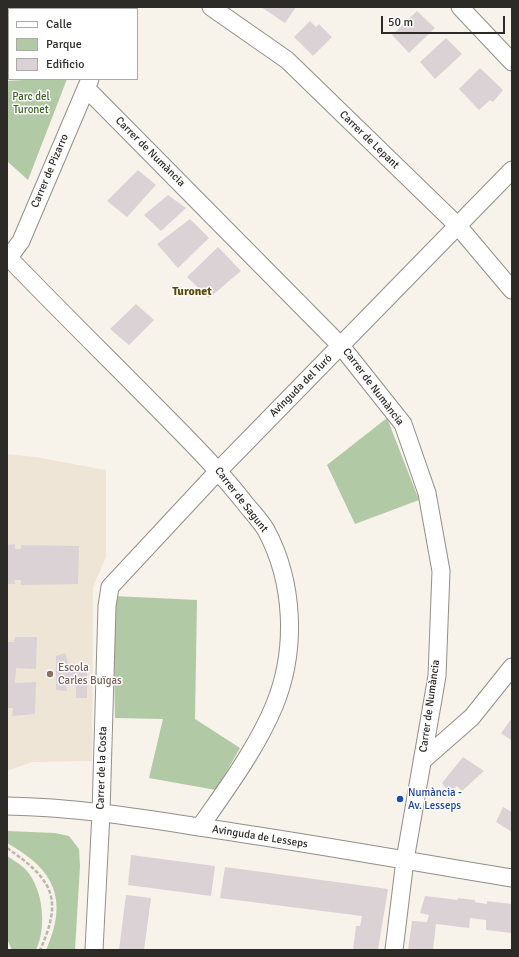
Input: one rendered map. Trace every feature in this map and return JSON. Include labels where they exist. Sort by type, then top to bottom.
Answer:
[{"type":"street","name":"Carrer de Lepant","points":[[211,7],[287,60],[458,226],[512,290]]},
{"type":"street","points":[[460,7],[512,62]]},
{"type":"street","name":"Carrer de Pizarro","points":[[8,258],[21,241],[88,84]]},
{"type":"street","name":"Carrer de Numància","points":[[88,84],[341,346],[403,424],[427,493],[441,571],[437,676],[405,860],[394,950]]},
{"type":"street","name":"Avinguda del Turó","points":[[110,587],[219,470],[512,170]]},
{"type":"street","name":"Carrer de Sagunt","points":[[8,258],[219,470],[265,528],[275,550],[287,589],[290,629],[285,671],[275,703],[253,746],[229,785],[200,827]]},
{"type":"street","name":"Carrer de la Costa","points":[[94,950],[101,813],[107,606],[110,587]]},
{"type":"street","points":[[422,761],[472,717],[512,667]]},
{"type":"street","name":"Avinguda de Lesseps","points":[[7,806],[37,807],[101,813],[200,827],[512,878]]},
{"type":"path","points":[[7,848],[31,865],[48,886],[53,906],[53,913],[40,950]]},
{"type":"shaded area","name":"Escola Carles Buïgas","points":[[7,454],[35,457],[106,470],[106,557],[93,587],[92,761],[32,762],[7,771]]},
{"type":"green space","name":"Parc del Turonet","points":[[67,80],[28,180],[7,161],[7,81]]},
{"type":"green space","points":[[387,418],[419,500],[355,524],[327,465]]},
{"type":"green space","points":[[113,596],[197,600],[195,719],[240,748],[216,790],[149,778],[163,719],[115,718]]},
{"type":"green space","points":[[7,831],[55,833],[69,836],[79,849],[80,866],[75,950],[46,950],[53,932],[56,915],[56,901],[53,887],[46,875],[36,864],[23,853],[7,843]]},
{"type":"green space","points":[[7,856],[27,871],[37,888],[42,909],[42,920],[36,950],[12,950],[7,939]]},
{"type":"building","points":[[261,7],[296,7],[285,23]]},
{"type":"building","points":[[417,11],[435,28],[409,53],[392,35]]},
{"type":"building","points":[[310,21],[316,27],[319,24],[332,37],[313,56],[294,37]]},
{"type":"building","points":[[7,33],[8,33],[8,58]]},
{"type":"building","points":[[446,38],[462,54],[435,79],[420,62]]},
{"type":"building","points":[[480,68],[503,90],[493,102],[490,100],[479,110],[459,89]]},
{"type":"building","points":[[138,170],[156,185],[127,217],[107,201]]},
{"type":"building","points":[[168,195],[186,208],[161,231],[144,215]]},
{"type":"building","points":[[190,219],[209,238],[178,268],[157,244]]},
{"type":"building","points":[[218,247],[241,271],[209,298],[187,277]]},
{"type":"building","points":[[136,304],[154,320],[129,345],[110,329]]},
{"type":"building","points":[[15,544],[15,549],[21,549],[21,545],[79,546],[78,584],[21,585],[21,580],[14,580],[15,584],[7,584],[7,545]]},
{"type":"building","points":[[15,637],[37,637],[36,669],[16,668],[15,683],[36,682],[35,714],[12,716],[13,708],[7,708],[7,642],[14,642]]},
{"type":"building","points":[[65,653],[69,665],[87,665],[87,698],[76,698],[76,686],[66,686],[67,691],[56,690],[56,656]]},
{"type":"building","points":[[512,718],[512,741],[501,733]]},
{"type":"building","points":[[463,757],[484,771],[462,791],[457,786],[449,793],[442,783]]},
{"type":"building","points":[[503,807],[512,812],[512,832],[496,822]]},
{"type":"building","points":[[131,855],[215,866],[211,896],[128,885]]},
{"type":"building","points":[[225,867],[388,889],[378,950],[353,950],[356,926],[360,926],[362,916],[220,898]]},
{"type":"building","points":[[126,895],[151,898],[144,950],[119,950]]},
{"type":"building","points":[[425,896],[458,900],[458,898],[475,900],[475,902],[487,904],[487,901],[512,904],[512,933],[486,930],[486,920],[470,918],[469,928],[436,924],[433,950],[408,950],[412,921],[427,922],[429,915],[420,913]]},
{"type":"place","name":"Escola Carles Buïgas","points":[[50,674]]},
{"type":"place","name":"Numància - Av. Lesseps","points":[[400,799]]},
{"type":"district","name":"Turonet","points":[[192,292]]}]
